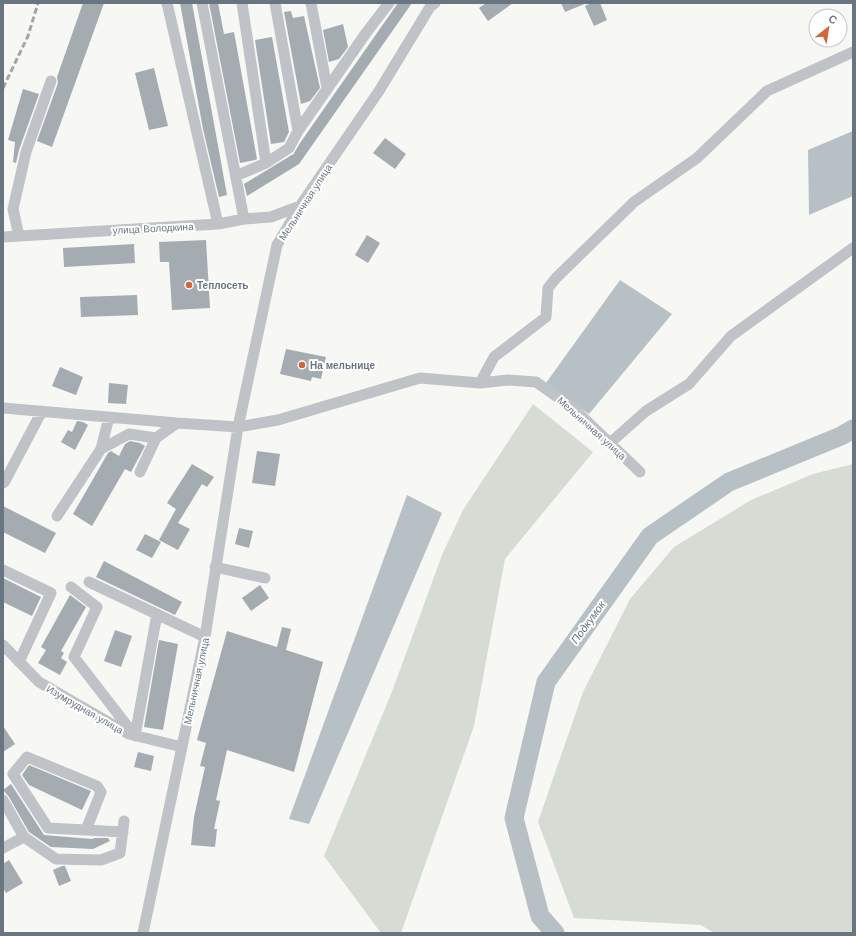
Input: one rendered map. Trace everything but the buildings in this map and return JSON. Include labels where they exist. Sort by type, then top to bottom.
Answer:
[{"type":"street","points":[[167,3],[218,224]]},
{"type":"street","points":[[202,3],[244,219]]},
{"type":"street","points":[[242,3],[266,162]]},
{"type":"street","points":[[275,3],[298,131]]},
{"type":"street","points":[[311,3],[327,88]]},
{"type":"street","name":"Мельничная улица","points":[[143,933],[205,637],[238,427],[277,245],[300,206],[379,91],[430,7],[435,3]]},
{"type":"street","points":[[236,176],[266,162],[289,148],[298,131],[384,5]]},
{"type":"street","points":[[480,383],[494,357],[546,317],[548,288],[556,278],[634,202],[697,158],[767,91],[853,52]]},
{"type":"street","points":[[19,236],[12,209],[26,152],[51,81]]},
{"type":"street","name":"улица Володкина","points":[[3,237],[218,224],[244,219],[271,217],[300,206]]},
{"type":"street","points":[[610,443],[646,411],[689,384],[731,336],[853,248]]},
{"type":"street","name":"Мельничная улица","points":[[3,408],[108,421],[238,427],[278,420],[420,378],[480,383],[508,380],[536,382],[573,408],[640,472]]},
{"type":"street","points":[[3,483],[42,412]]},
{"type":"street","points":[[108,421],[123,437]]},
{"type":"street","points":[[57,516],[101,449],[108,421]]},
{"type":"street","points":[[140,472],[156,438],[177,423]]},
{"type":"street","points":[[101,449],[129,434],[156,438]]},
{"type":"street","points":[[215,567],[265,578]]},
{"type":"street","points":[[3,570],[51,593],[19,662]]},
{"type":"street","points":[[89,582],[205,637]]},
{"type":"street","points":[[71,588],[97,607],[74,657],[135,736]]},
{"type":"street","points":[[135,736],[157,614]]},
{"type":"street","name":"Изумрудная улица","points":[[3,645],[39,682],[129,734],[182,747]]},
{"type":"street","points":[[3,800],[24,837],[56,859],[102,860],[120,853],[123,827],[86,830],[48,828],[13,774],[27,757],[97,786],[100,792],[86,830]]},
{"type":"street","points":[[3,848],[24,837]]},
{"type":"street","points":[[147,913],[152,933]]},
{"type":"shaded area","points":[[853,131],[853,196],[809,215],[808,150]]},
{"type":"shaded area","points":[[620,280],[672,314],[589,414],[546,383]]},
{"type":"shaded area","points":[[533,404],[593,452],[505,559],[474,726],[401,933],[381,933],[324,856],[393,689],[442,555],[463,510]]},
{"type":"shaded area","points":[[853,464],[853,933],[714,933],[701,925],[574,918],[538,822],[583,692],[630,599],[674,547],[751,500],[813,474]]},
{"type":"shaded area","points":[[407,495],[442,513],[309,824],[289,819]]},
{"type":"waterway","name":"Подкумок","points":[[555,933],[540,916],[514,818],[546,682],[650,536],[729,482],[841,436],[853,429]]},
{"type":"railway","points":[[3,88],[28,36],[38,3]]},
{"type":"place","name":"Теплосеть","points":[[189,285]]},
{"type":"place","name":"На мельнице","points":[[302,365]]}]
